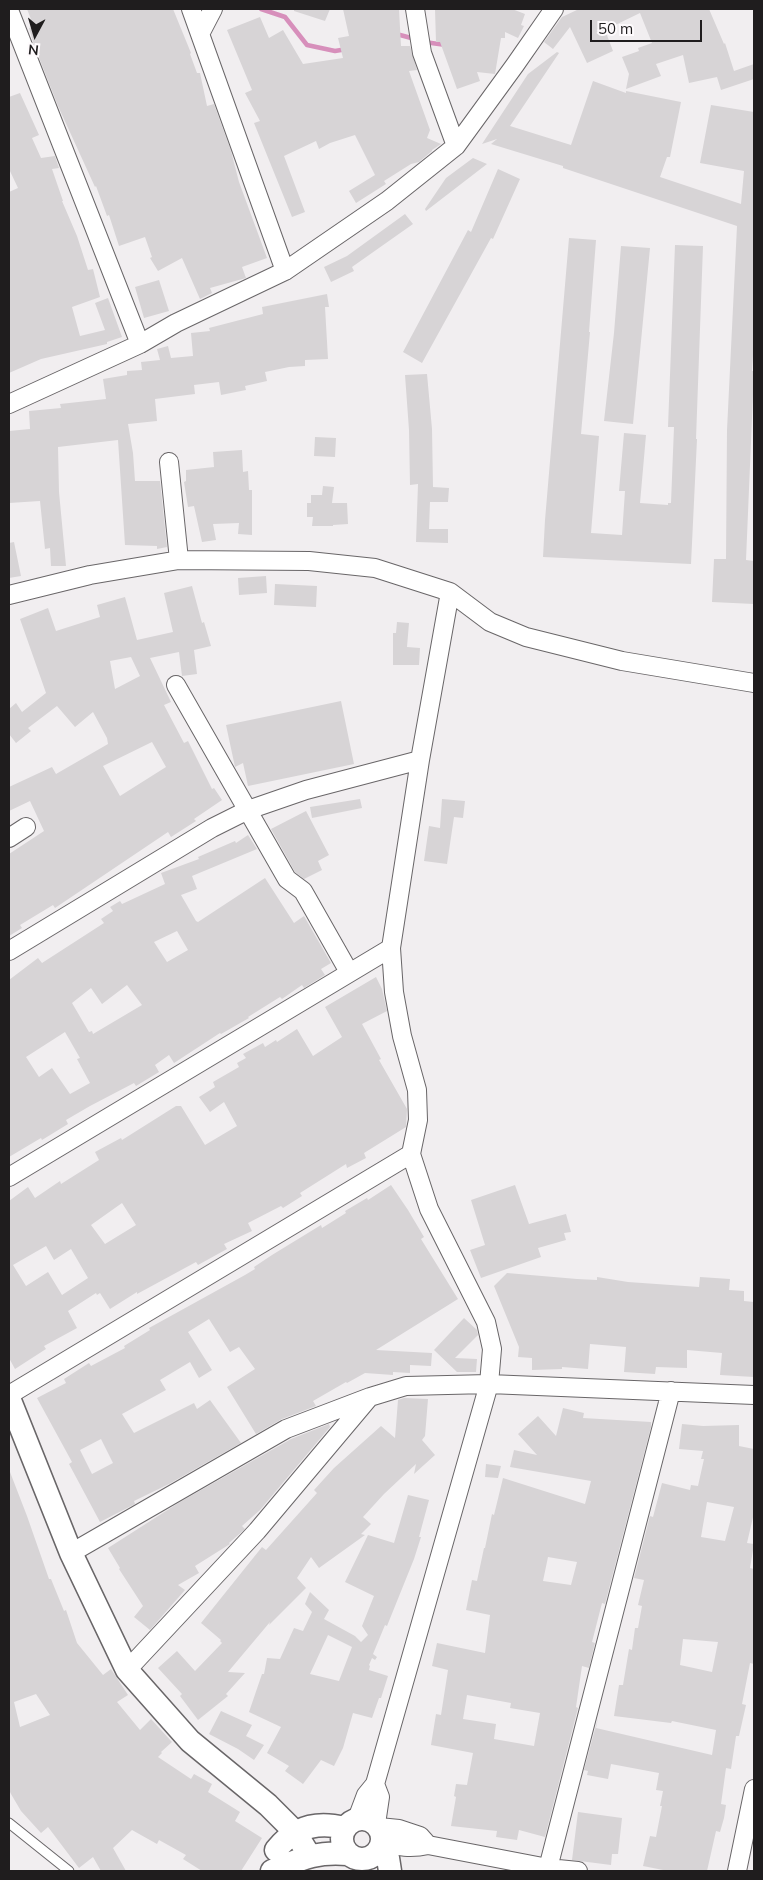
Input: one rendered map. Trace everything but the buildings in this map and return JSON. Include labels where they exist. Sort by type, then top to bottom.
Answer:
[{"type":"street","points":[[191,9],[285,271]]},
{"type":"street","points":[[200,34],[213,9]]},
{"type":"street","points":[[415,9],[422,52],[456,146]]},
{"type":"street","points":[[9,404],[140,344],[176,323],[285,271],[387,201],[456,146],[554,9]]},
{"type":"street","points":[[9,10],[140,344]]},
{"type":"street","points":[[169,462],[179,560]]},
{"type":"street","points":[[9,595],[90,575],[179,560],[309,561],[375,568],[450,592],[490,622],[526,637],[622,661],[754,683]]},
{"type":"street","points":[[273,1864],[309,1855],[335,1853],[352,1860],[366,1859],[376,1853],[370,1831],[380,1797],[375,1784],[489,1384],[492,1350],[486,1322],[429,1209],[410,1154],[418,1120],[417,1090],[397,1010],[391,948],[420,760],[450,592]]},
{"type":"street","points":[[176,685],[287,879],[308,898],[349,972]]},
{"type":"street","points":[[9,951],[212,828],[248,810],[306,790],[420,760]]},
{"type":"street","points":[[9,838],[26,827]]},
{"type":"street","points":[[9,1177],[391,948]]},
{"type":"street","points":[[309,1855],[295,1832],[268,1805],[190,1741],[127,1670],[71,1553],[9,1396],[410,1154]]},
{"type":"street","points":[[71,1553],[286,1429],[370,1397],[406,1386],[489,1384],[754,1395]]},
{"type":"street","points":[[273,1864],[295,1832],[321,1824],[370,1831],[399,1847],[416,1848],[428,1845],[564,1870],[671,1392]]},
{"type":"street","points":[[127,1670],[258,1531],[370,1397]]},
{"type":"street","points":[[737,1871],[754,1789]]},
{"type":"street","points":[[268,1805],[276,1828],[273,1864]]},
{"type":"street","points":[[352,1860],[342,1844],[342,1836],[370,1831]]},
{"type":"street","points":[[370,1831],[388,1858],[390,1871]]},
{"type":"lane","points":[[9,1823],[69,1871]]},
{"type":"waterway","points":[[261,9],[285,17],[307,45],[335,51],[347,49]]},
{"type":"waterway","points":[[396,37],[400,35],[415,39]]},
{"type":"waterway","points":[[424,42],[446,45]]}]
